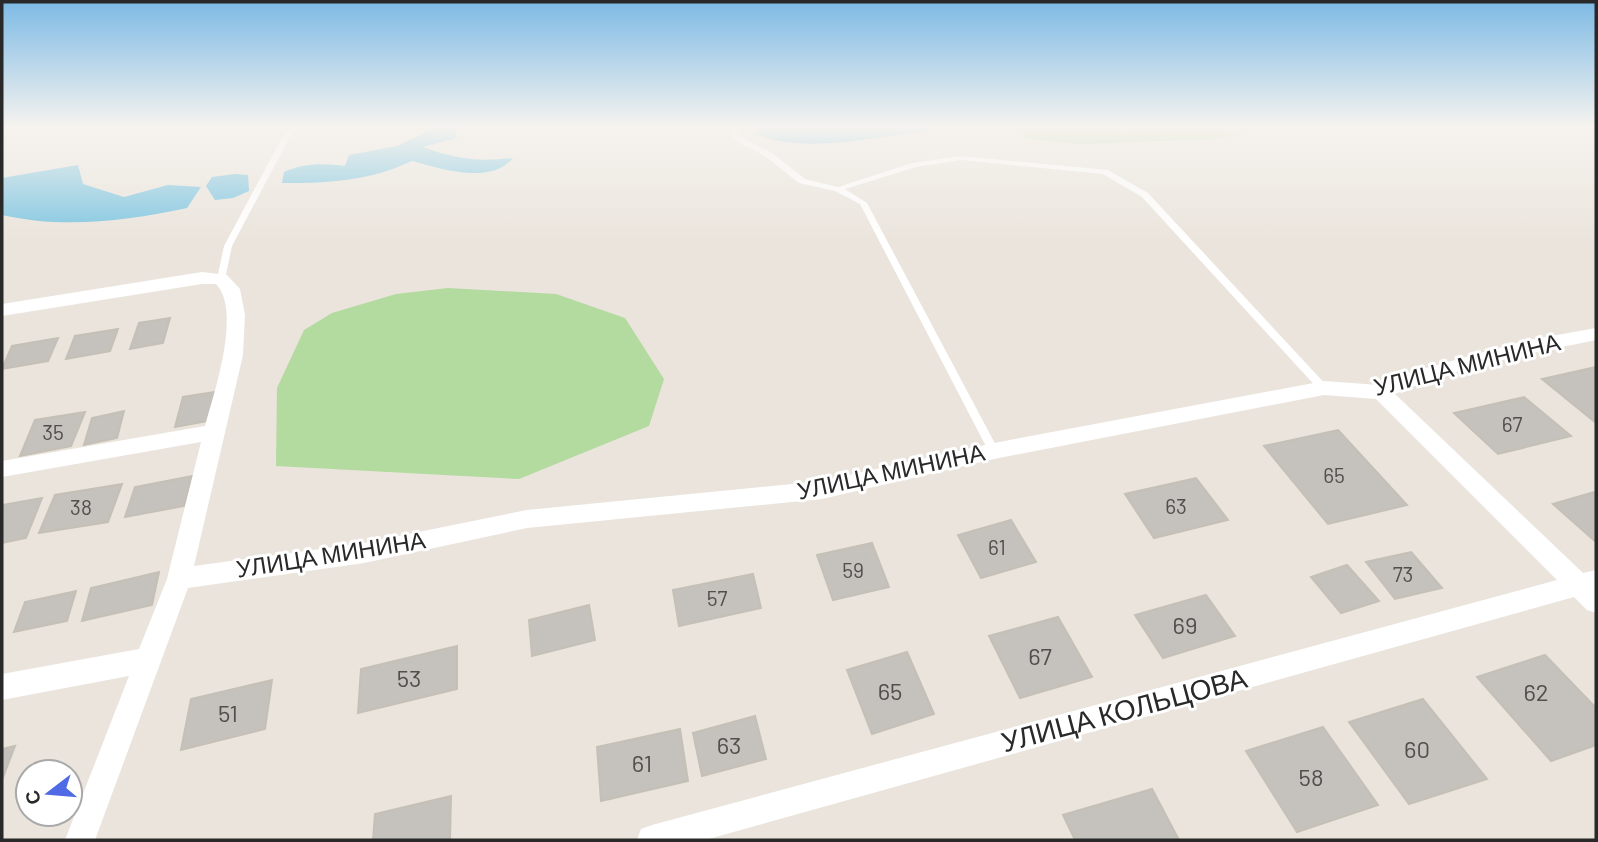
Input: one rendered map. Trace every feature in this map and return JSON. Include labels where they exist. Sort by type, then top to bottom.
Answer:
[{"type":"street","points":[[2,310],[182,279],[221,279],[232,289],[236,315],[233,355],[179,579],[80,840]]},
{"type":"street","name":"УЛИЦА МИНИНА","points":[[179,579],[364,553],[527,519],[822,490],[994,451],[1324,388],[1381,392],[1408,380],[1524,348],[1596,334]]},
{"type":"street","points":[[1381,392],[1590,589]]},
{"type":"street","points":[[2,470],[215,432]]},
{"type":"street","name":"УЛИЦА КОЛЬЦОВА","points":[[652,840],[1590,589]]},
{"type":"street","points":[[2,687],[148,660]]},
{"type":"lane","points":[[221,279],[228,246],[271,165]]},
{"type":"lane","points":[[782,165],[803,181],[838,189],[863,203],[994,451]]},
{"type":"lane","points":[[838,189],[914,165]]},
{"type":"lane","points":[[1036,165],[1105,172],[1145,195],[1324,388]]},
{"type":"green space","points":[[448,288],[556,294],[625,318],[664,379],[649,426],[519,479],[276,466],[277,388],[304,330],[332,313],[396,294]]},
{"type":"water","points":[[78,165],[83,184],[124,197],[168,185],[201,187],[187,208],[118,220],[48,222],[2,215],[2,178]]},
{"type":"water","points":[[308,165],[402,165],[349,180],[282,183],[284,172],[291,169]]},
{"type":"water","points":[[429,165],[505,165],[479,173],[451,171]]},
{"type":"water","points":[[248,175],[249,191],[233,198],[215,200],[206,186],[212,177]]},
{"type":"building","points":[[170,318],[163,343],[130,349],[139,323]]},
{"type":"building","points":[[118,329],[110,351],[66,359],[75,336]]},
{"type":"building","points":[[58,338],[48,361],[2,369],[12,346]]},
{"type":"building","points":[[1596,367],[1596,423],[1542,379]]},
{"type":"building","points":[[215,392],[208,421],[175,427],[183,397]]},
{"type":"building","points":[[1524,397],[1571,436],[1498,454],[1454,413]]},
{"type":"building","points":[[124,411],[117,438],[84,445],[92,418]]},
{"type":"building","points":[[85,412],[71,446],[20,456],[35,420]]},
{"type":"building","points":[[1338,430],[1407,505],[1328,524],[1264,446]]},
{"type":"building","points":[[192,476],[184,506],[125,517],[135,487]]},
{"type":"building","points":[[1196,478],[1228,520],[1154,538],[1125,494]]},
{"type":"building","points":[[122,484],[108,522],[39,533],[55,495]]},
{"type":"building","points":[[1596,493],[1596,542],[1553,504]]},
{"type":"building","points":[[42,498],[26,538],[2,543],[2,505]]},
{"type":"building","points":[[1011,520],[1036,562],[981,578],[958,535]]},
{"type":"building","points":[[872,543],[889,587],[833,600],[817,555]]},
{"type":"building","points":[[1411,552],[1442,588],[1395,599],[1366,562]]},
{"type":"building","points":[[1347,565],[1379,601],[1341,613],[1311,577]]},
{"type":"building","points":[[159,572],[152,605],[82,621],[91,588]]},
{"type":"building","points":[[753,574],[761,608],[679,626],[673,590]]},
{"type":"building","points":[[76,591],[67,621],[14,632],[25,602]]},
{"type":"building","points":[[1206,595],[1235,636],[1163,658],[1135,615]]},
{"type":"building","points":[[589,605],[595,640],[532,656],[529,620]]},
{"type":"building","points":[[1058,617],[1092,677],[1020,698],[989,636]]},
{"type":"building","points":[[457,646],[457,689],[358,713],[361,669]]},
{"type":"building","points":[[907,652],[934,714],[872,734],[847,670]]},
{"type":"building","points":[[1545,655],[1596,708],[1596,745],[1551,761],[1477,677]]},
{"type":"building","points":[[272,680],[265,729],[181,750],[191,699]]},
{"type":"building","points":[[1423,699],[1487,779],[1409,804],[1349,722]]},
{"type":"building","points":[[755,716],[766,759],[702,776],[693,733]]},
{"type":"building","points":[[1323,727],[1378,805],[1297,832],[1246,751]]},
{"type":"building","points":[[680,729],[688,781],[601,801],[597,747]]},
{"type":"building","points":[[15,746],[2,780],[2,749]]},
{"type":"building","points":[[1152,789],[1179,840],[1075,840],[1063,815]]},
{"type":"building","points":[[451,796],[450,840],[373,840],[375,814]]}]
